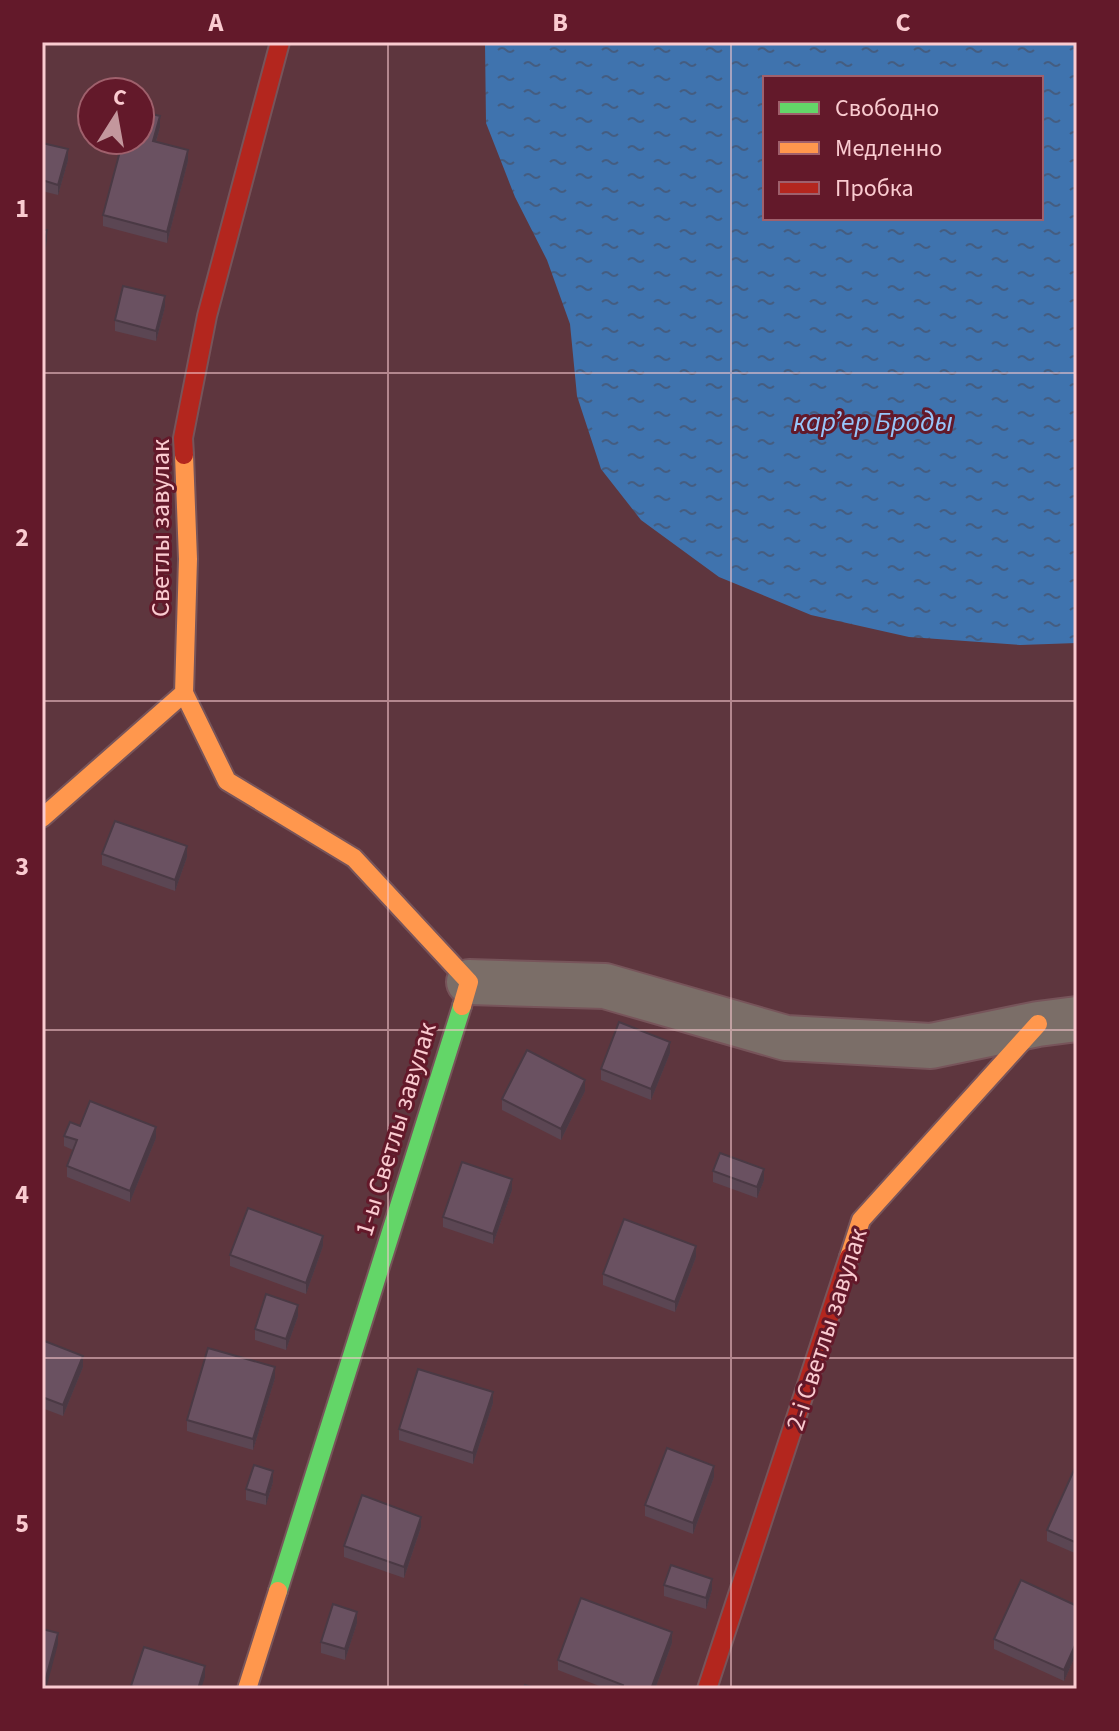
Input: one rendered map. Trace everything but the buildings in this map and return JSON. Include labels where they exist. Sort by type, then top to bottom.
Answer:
[{"type":"street","name":"Светлы завулак","points":[[184,693],[188,559],[183,438],[207,316],[280,42]]},
{"type":"street","points":[[42,818],[184,693],[227,781],[354,858],[469,982],[605,986],[786,1038],[931,1046],[1058,1021]]},
{"type":"street","name":"1-ы Светлы завулак","points":[[258,1685],[469,982]]},
{"type":"street","name":"2-і Светлы завулак","points":[[707,1689],[861,1220],[1058,1021]]},
{"type":"water","name":"карʼер Броды","points":[[485,42],[1077,42],[1077,643],[1020,645],[909,637],[811,615],[719,577],[641,520],[601,469],[577,396],[570,324],[547,260],[515,197],[486,123]]},
{"type":"traffic: fast","points":[[278,1591],[462,1006]]},
{"type":"traffic: slow","points":[[42,818],[184,693],[188,559],[184,455]]},
{"type":"traffic: slow","points":[[184,693],[227,781],[354,858],[469,982],[462,1006]]},
{"type":"traffic: slow","points":[[849,1257],[861,1220],[1038,1024]]},
{"type":"traffic: slow","points":[[247,1689],[278,1591]]},
{"type":"traffic: jam","points":[[184,455],[183,438],[207,316],[280,42]]},
{"type":"traffic: jam","points":[[707,1689],[849,1257]]}]
